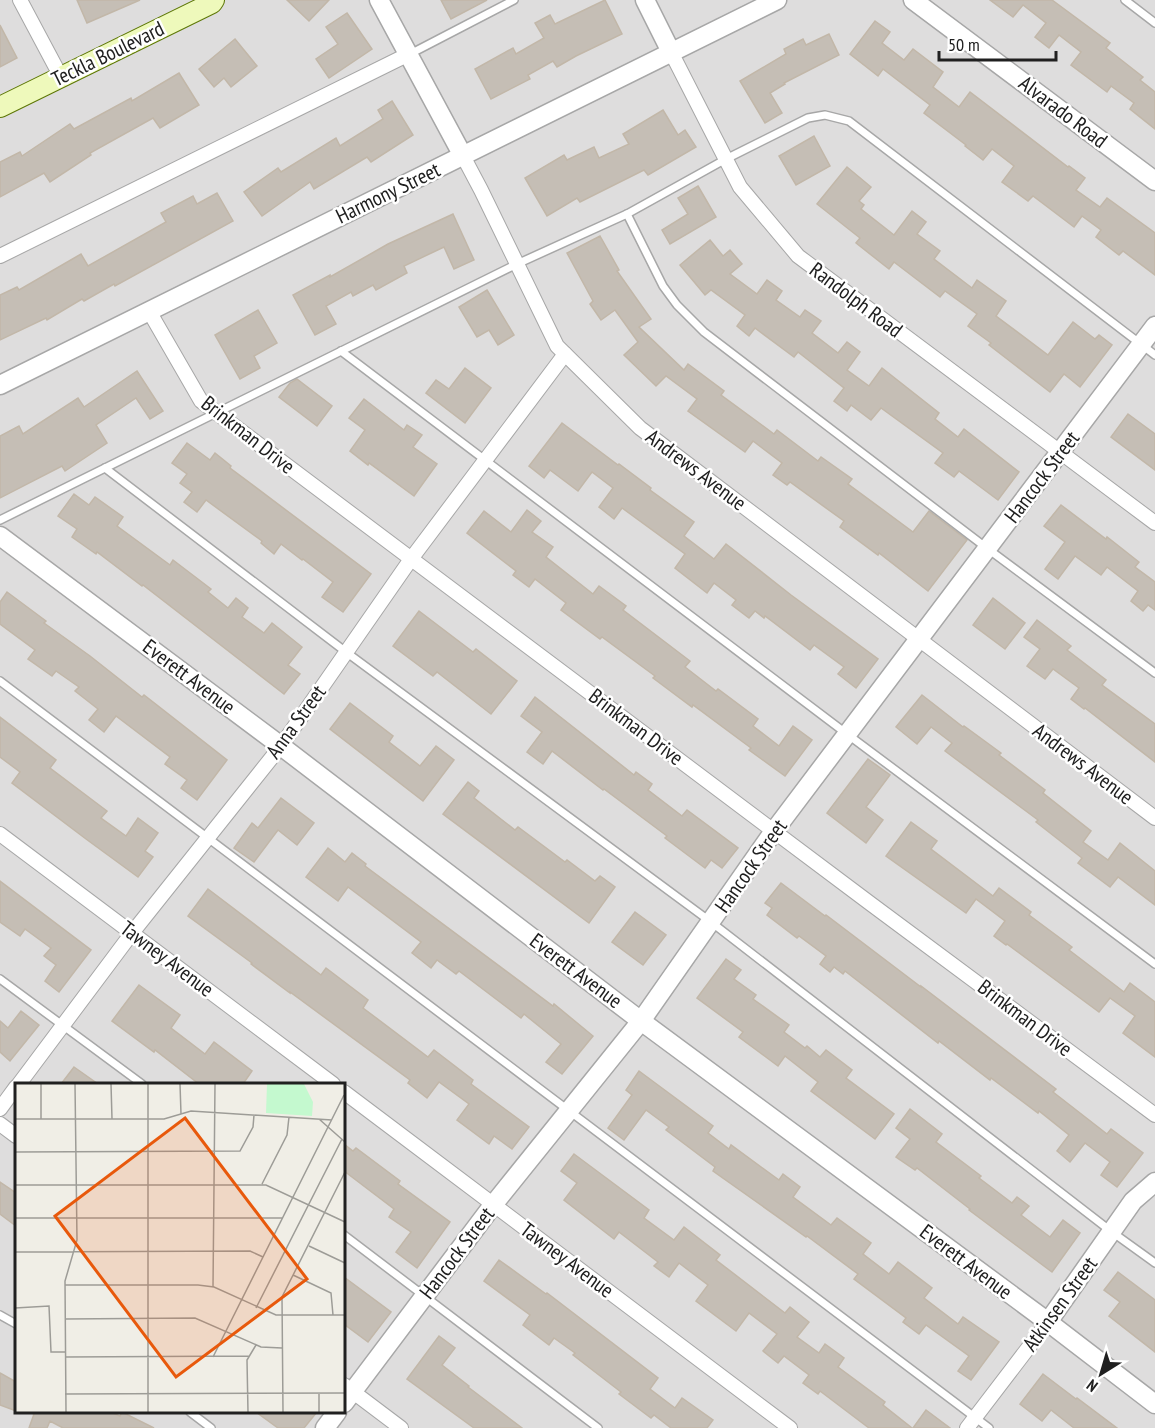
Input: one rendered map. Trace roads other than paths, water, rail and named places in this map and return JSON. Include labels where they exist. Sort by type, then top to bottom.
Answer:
[{"type":"main road","name":"Teckla Boulevard","points":[[0,107],[214,0]]},
{"type":"street","points":[[20,0],[61,77]]},
{"type":"street","name":"Andrews Avenue","points":[[379,0],[482,190],[556,345],[640,428],[1155,818]]},
{"type":"street","name":"Randolph Road","points":[[645,0],[740,187],[798,256],[1155,523]]},
{"type":"street","name":"Harmony Street","points":[[0,385],[777,0]]},
{"type":"street","name":"Alvarado Road","points":[[913,0],[1155,181]]},
{"type":"street","points":[[0,256],[409,54]]},
{"type":"street","name":"Brinkman Drive","points":[[149,311],[201,401],[216,413],[1155,1115]]},
{"type":"street","name":"Hancock Street","points":[[346,1393],[641,1021],[774,831],[1060,452],[1148,350],[1155,326]]},
{"type":"street","name":"Anna Street","points":[[20,1083],[132,933],[281,746],[411,559],[565,354]]},
{"type":"street","name":"Everett Avenue","points":[[0,536],[281,746],[641,1021],[1048,1322],[1155,1404]]},
{"type":"street","name":"Tawney Avenue","points":[[0,834],[332,1083]]},
{"type":"street","name":"Anna Street","points":[[0,1109],[15,1090]]},
{"type":"street","name":"Tawney Avenue","points":[[345,1093],[790,1428]]},
{"type":"street","points":[[0,1124],[15,1135]]},
{"type":"street","name":"Atkinsen Street","points":[[971,1423],[1048,1322],[1133,1201],[1155,1182]]},
{"type":"street","points":[[346,1393],[401,1428]]},
{"type":"street","points":[[325,1428],[336,1413]]},
{"type":"lane","points":[[409,54],[514,0]]},
{"type":"lane","points":[[1125,0],[1155,23]]},
{"type":"lane","points":[[0,520],[517,264],[627,214],[726,159],[808,118],[825,115],[849,121],[1148,350]]},
{"type":"lane","points":[[627,214],[663,286],[677,305],[704,332],[987,549],[1155,674]]},
{"type":"lane","points":[[341,351],[1155,964]]},
{"type":"lane","points":[[105,468],[346,652],[711,922],[1155,1263]]},
{"type":"lane","points":[[0,681],[568,1111],[971,1423],[989,1428]]},
{"type":"lane","points":[[0,979],[141,1083]]},
{"type":"lane","points":[[345,1236],[598,1428]]},
{"type":"lane","points":[[1,1317],[15,1324]]},
{"type":"lane","points":[[191,1413],[211,1428]]}]
